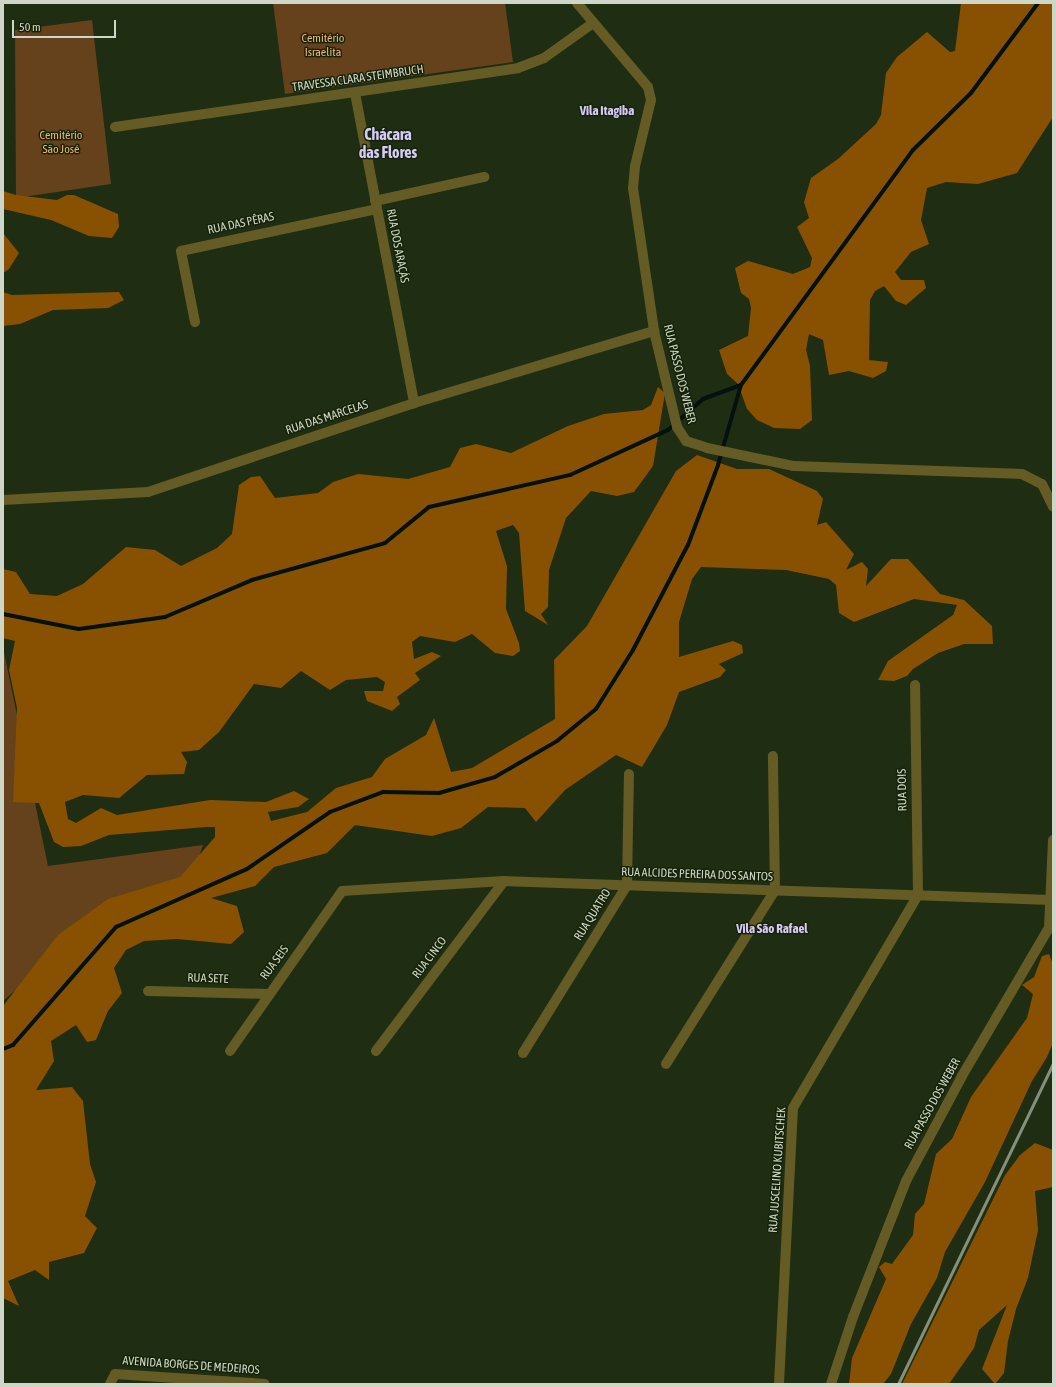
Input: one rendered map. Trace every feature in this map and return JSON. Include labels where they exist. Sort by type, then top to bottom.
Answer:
[{"type":"street","name":"RUA PASSO DOS WEBER","points":[[577,3],[639,74],[649,93],[650,100],[635,166],[633,188],[654,331],[677,427],[686,441],[707,448],[794,466],[1022,474],[1042,484],[1053,507]]},
{"type":"street","name":"TRAVESSA CLARA STEIMBRUCH","points":[[115,127],[518,68],[544,58],[593,23]]},
{"type":"street","name":"RUA DOS ARAÇÁS","points":[[355,93],[414,403]]},
{"type":"street","points":[[376,204],[484,177]]},
{"type":"street","name":"RUA DAS PÊRAS","points":[[195,322],[181,251],[376,204]]},
{"type":"street","name":"RUA DAS MARCELAS","points":[[3,500],[148,492],[414,403],[654,331]]},
{"type":"street","name":"RUA DOIS","points":[[915,685],[918,895]]},
{"type":"street","points":[[666,1064],[775,890],[773,756]]},
{"type":"street","name":"RUA QUATRO","points":[[523,1053],[627,885],[629,774]]},
{"type":"street","name":"RUA PASSO DOS WEBER","points":[[831,1384],[852,1318],[906,1181],[962,1076],[1049,928],[1053,840]]},
{"type":"street","name":"RUA ALCIDES PEREIRA DOS SANTOS","points":[[342,891],[504,881],[1051,900]]},
{"type":"street","name":"RUA CINCO","points":[[376,1052],[504,881]]},
{"type":"street","name":"RUA SEIS","points":[[230,1051],[268,994],[342,891]]},
{"type":"street","name":"RUA JUSCELINO KUBITSCHEK","points":[[779,1384],[793,1108],[918,895]]},
{"type":"street","name":"RUA SETE","points":[[148,991],[268,994]]},
{"type":"street","name":"AVENIDA BORGES DE MEDEIROS","points":[[110,1384],[116,1374],[265,1384]]},
{"type":"green space","name":"Cemitério Israelita","points":[[273,3],[505,3],[513,62],[285,94]]},
{"type":"green space","name":"Cemitério São José","points":[[92,20],[111,184],[16,198],[15,30]]},
{"type":"green space","points":[[4,652],[48,866],[203,845],[188,888],[106,911],[3,1001]]},
{"type":"shaded area","points":[[961,3],[1053,3],[1053,117],[1017,173],[978,184],[946,182],[927,188],[921,220],[929,244],[911,252],[895,272],[901,280],[924,280],[926,288],[906,305],[896,301],[884,286],[875,291],[870,300],[869,360],[888,362],[886,371],[873,378],[849,371],[829,375],[823,340],[809,334],[806,350],[810,366],[812,420],[800,429],[774,428],[757,420],[747,409],[738,384],[727,374],[719,350],[748,336],[751,308],[749,299],[741,293],[735,268],[748,261],[793,274],[810,267],[812,258],[797,227],[809,218],[804,202],[811,178],[838,159],[876,124],[881,115],[886,73],[897,57],[927,32],[950,52],[955,51]]},
{"type":"shaded area","points":[[3,191],[16,195],[57,200],[67,195],[74,195],[118,214],[119,227],[112,238],[89,236],[51,220],[3,209]]},
{"type":"shaded area","points":[[3,233],[19,253],[9,269],[3,273]]},
{"type":"shaded area","points":[[3,292],[12,295],[119,292],[124,300],[108,308],[53,310],[20,324],[3,326]]},
{"type":"shaded area","points":[[658,387],[665,393],[653,466],[634,492],[617,496],[591,491],[566,518],[549,570],[548,607],[541,614],[548,625],[525,611],[519,533],[513,525],[496,531],[507,566],[506,609],[519,643],[520,651],[513,656],[495,653],[472,634],[455,642],[420,636],[412,642],[414,659],[432,652],[441,656],[415,673],[420,680],[397,697],[400,704],[392,711],[367,701],[364,691],[383,691],[385,682],[377,677],[346,680],[330,690],[301,671],[281,688],[254,684],[219,732],[199,750],[181,752],[187,762],[184,774],[147,775],[119,798],[83,795],[65,802],[68,819],[76,823],[101,808],[117,815],[210,800],[266,802],[294,791],[309,799],[298,807],[268,812],[271,821],[307,812],[336,788],[372,777],[385,759],[426,735],[434,718],[451,772],[472,768],[555,719],[554,660],[587,626],[676,471],[697,455],[737,469],[769,469],[817,491],[823,499],[817,525],[826,522],[854,554],[846,570],[862,562],[868,569],[866,586],[891,559],[908,559],[940,594],[964,600],[992,626],[993,644],[964,644],[938,653],[913,669],[907,676],[894,681],[878,680],[888,661],[953,615],[957,605],[914,599],[854,622],[839,613],[836,585],[829,579],[786,570],[701,567],[692,579],[679,622],[679,657],[733,641],[742,645],[743,653],[719,664],[726,670],[720,677],[679,692],[667,725],[642,767],[616,755],[565,790],[536,822],[525,808],[488,807],[461,828],[432,836],[355,825],[327,853],[274,867],[255,886],[211,898],[237,906],[244,932],[231,944],[177,939],[144,941],[126,950],[114,968],[122,993],[108,1011],[96,1040],[87,1042],[76,1025],[51,1041],[54,1061],[36,1090],[72,1087],[83,1101],[90,1164],[96,1182],[85,1216],[97,1228],[84,1253],[49,1262],[49,1280],[35,1270],[8,1281],[19,1306],[3,1298],[3,1006],[58,935],[108,899],[180,877],[215,837],[215,827],[109,835],[81,846],[63,847],[54,842],[39,803],[13,802],[17,708],[9,670],[15,641],[3,638],[3,569],[16,572],[30,594],[57,596],[83,584],[126,547],[155,550],[181,566],[217,548],[232,534],[239,485],[251,477],[260,476],[275,498],[318,493],[333,482],[358,474],[408,479],[450,467],[460,448],[476,444],[511,453],[568,426],[604,414],[643,410],[651,405]]},
{"type":"shaded area","points":[[1049,954],[1053,964],[1053,1043],[1047,1057],[1032,1081],[985,1182],[945,1252],[937,1278],[911,1324],[891,1374],[883,1384],[849,1384],[852,1358],[886,1279],[879,1267],[885,1262],[892,1264],[913,1235],[915,1214],[924,1204],[936,1154],[952,1139],[971,1097],[1027,1018],[1033,994],[1022,985],[1034,977],[1042,956]]},
{"type":"shaded area","points":[[1035,1143],[1053,1150],[1053,1187],[1035,1191],[1038,1230],[1028,1278],[1016,1309],[1008,1341],[1004,1373],[995,1384],[982,1369],[1007,1305],[979,1330],[974,1348],[949,1384],[902,1384],[1005,1175],[1020,1155]]},
{"type":"waterway","points":[[3,1049],[13,1045],[116,927],[247,869],[330,812],[383,792],[439,793],[495,777],[557,741],[596,709],[633,650],[688,545],[718,465],[741,385],[913,150],[971,93],[1038,3]]},
{"type":"waterway","points":[[3,614],[79,629],[165,617],[252,580],[385,543],[429,507],[570,475],[668,430],[703,399],[741,385]]},
{"type":"railway","points":[[898,1384],[1053,1063]]},
{"type":"district","name":"Vila Itagiba","points":[[607,111]]},
{"type":"district","name":"Chácara das Flores","points":[[388,143]]},
{"type":"district","name":"Vila São Rafael","points":[[772,929]]}]
